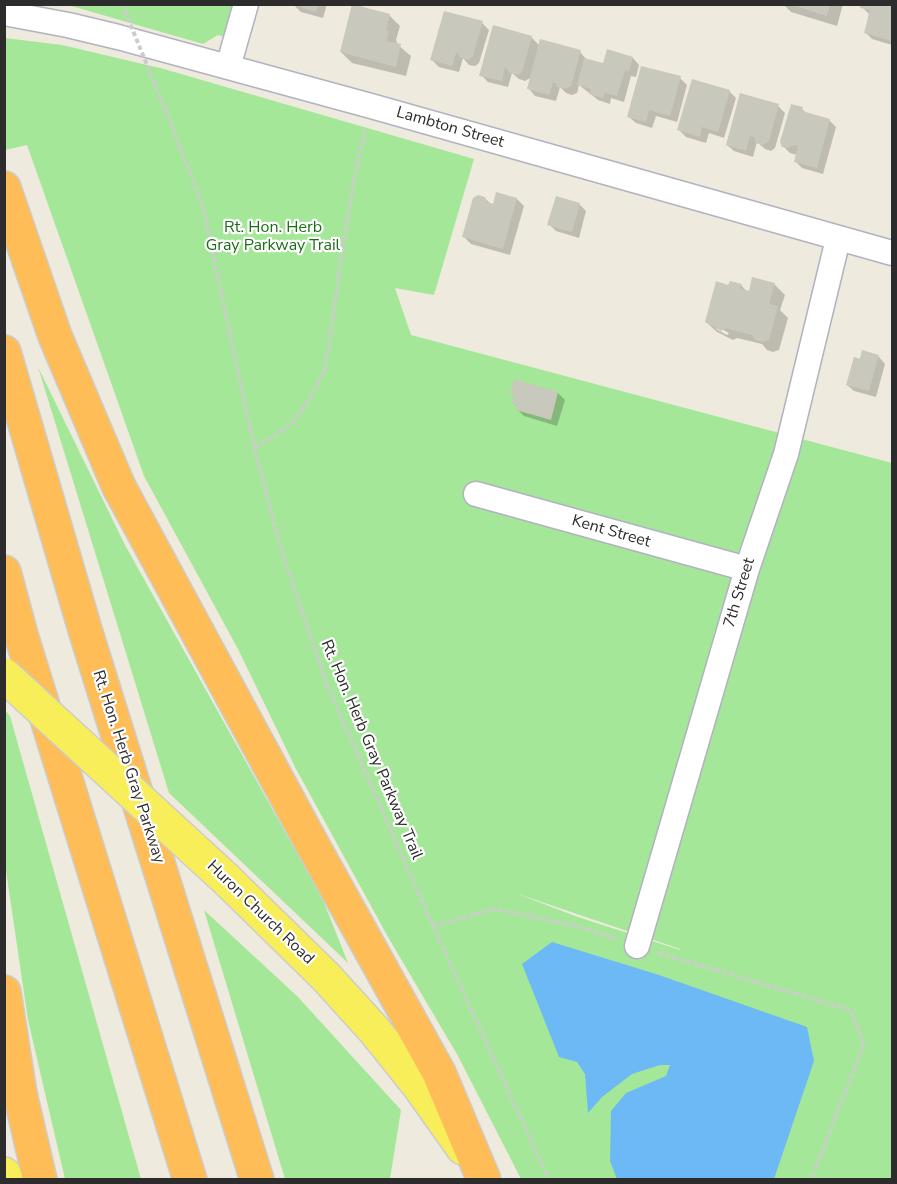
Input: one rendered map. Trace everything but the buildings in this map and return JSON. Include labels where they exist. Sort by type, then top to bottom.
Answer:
[{"type":"highway","points":[[4,188],[55,336],[119,487],[312,844],[440,1073],[483,1177]]},
{"type":"highway","name":"Rt. Hon. Herb Gray Parkway","points":[[4,352],[86,633],[257,1179]]},
{"type":"highway","points":[[4,572],[21,636],[190,1179]]},
{"type":"highway","points":[[4,992],[21,1094],[40,1179]]},
{"type":"main road","name":"Huron Church Road","points":[[4,675],[227,880],[326,977],[375,1031],[419,1086],[483,1177]]},
{"type":"main road","points":[[4,1174],[6,1179]]},
{"type":"street","points":[[228,68],[246,4]]},
{"type":"street","name":"Lambton Street","points":[[4,13],[68,25],[370,106],[892,253]]},
{"type":"street","name":"7th Street","points":[[637,946],[747,569],[786,454],[838,238]]},
{"type":"street","name":"Kent Street","points":[[476,494],[747,569]]},
{"type":"path","name":"Rt. Hon. Herb Gray Parkway Trail","points":[[122,4],[203,207],[254,447],[284,560],[328,687],[549,1179]]},
{"type":"path","points":[[254,447],[277,435],[295,420],[310,399],[324,371],[355,175],[370,106]]},
{"type":"path","points":[[434,926],[495,909],[576,926],[705,968],[851,1010],[864,1044],[811,1179]]},
{"type":"green space","points":[[68,5],[243,5],[236,40],[218,35],[203,44]]},
{"type":"green space","points":[[5,38],[62,45],[164,69],[474,159],[434,295],[395,288],[411,335],[892,463],[892,1179],[521,1179],[458,1056],[388,937],[296,769],[239,651],[144,476],[27,145],[5,150]],"holes":[[[515,893],[680,949],[578,917]]]},
{"type":"green space","points":[[38,367],[125,545],[323,900],[348,963],[169,793]]},
{"type":"green space","points":[[4,709],[10,716],[141,1179],[65,1179],[28,1020],[5,864]]},
{"type":"green space","points":[[204,910],[297,996],[401,1110],[390,1179],[285,1179]]},
{"type":"water","points":[[552,942],[659,975],[807,1027],[814,1061],[774,1179],[617,1179],[610,1161],[611,1111],[626,1093],[666,1076],[670,1065],[660,1065],[632,1074],[602,1097],[588,1113],[585,1074],[577,1062],[559,1057],[522,964]]}]
